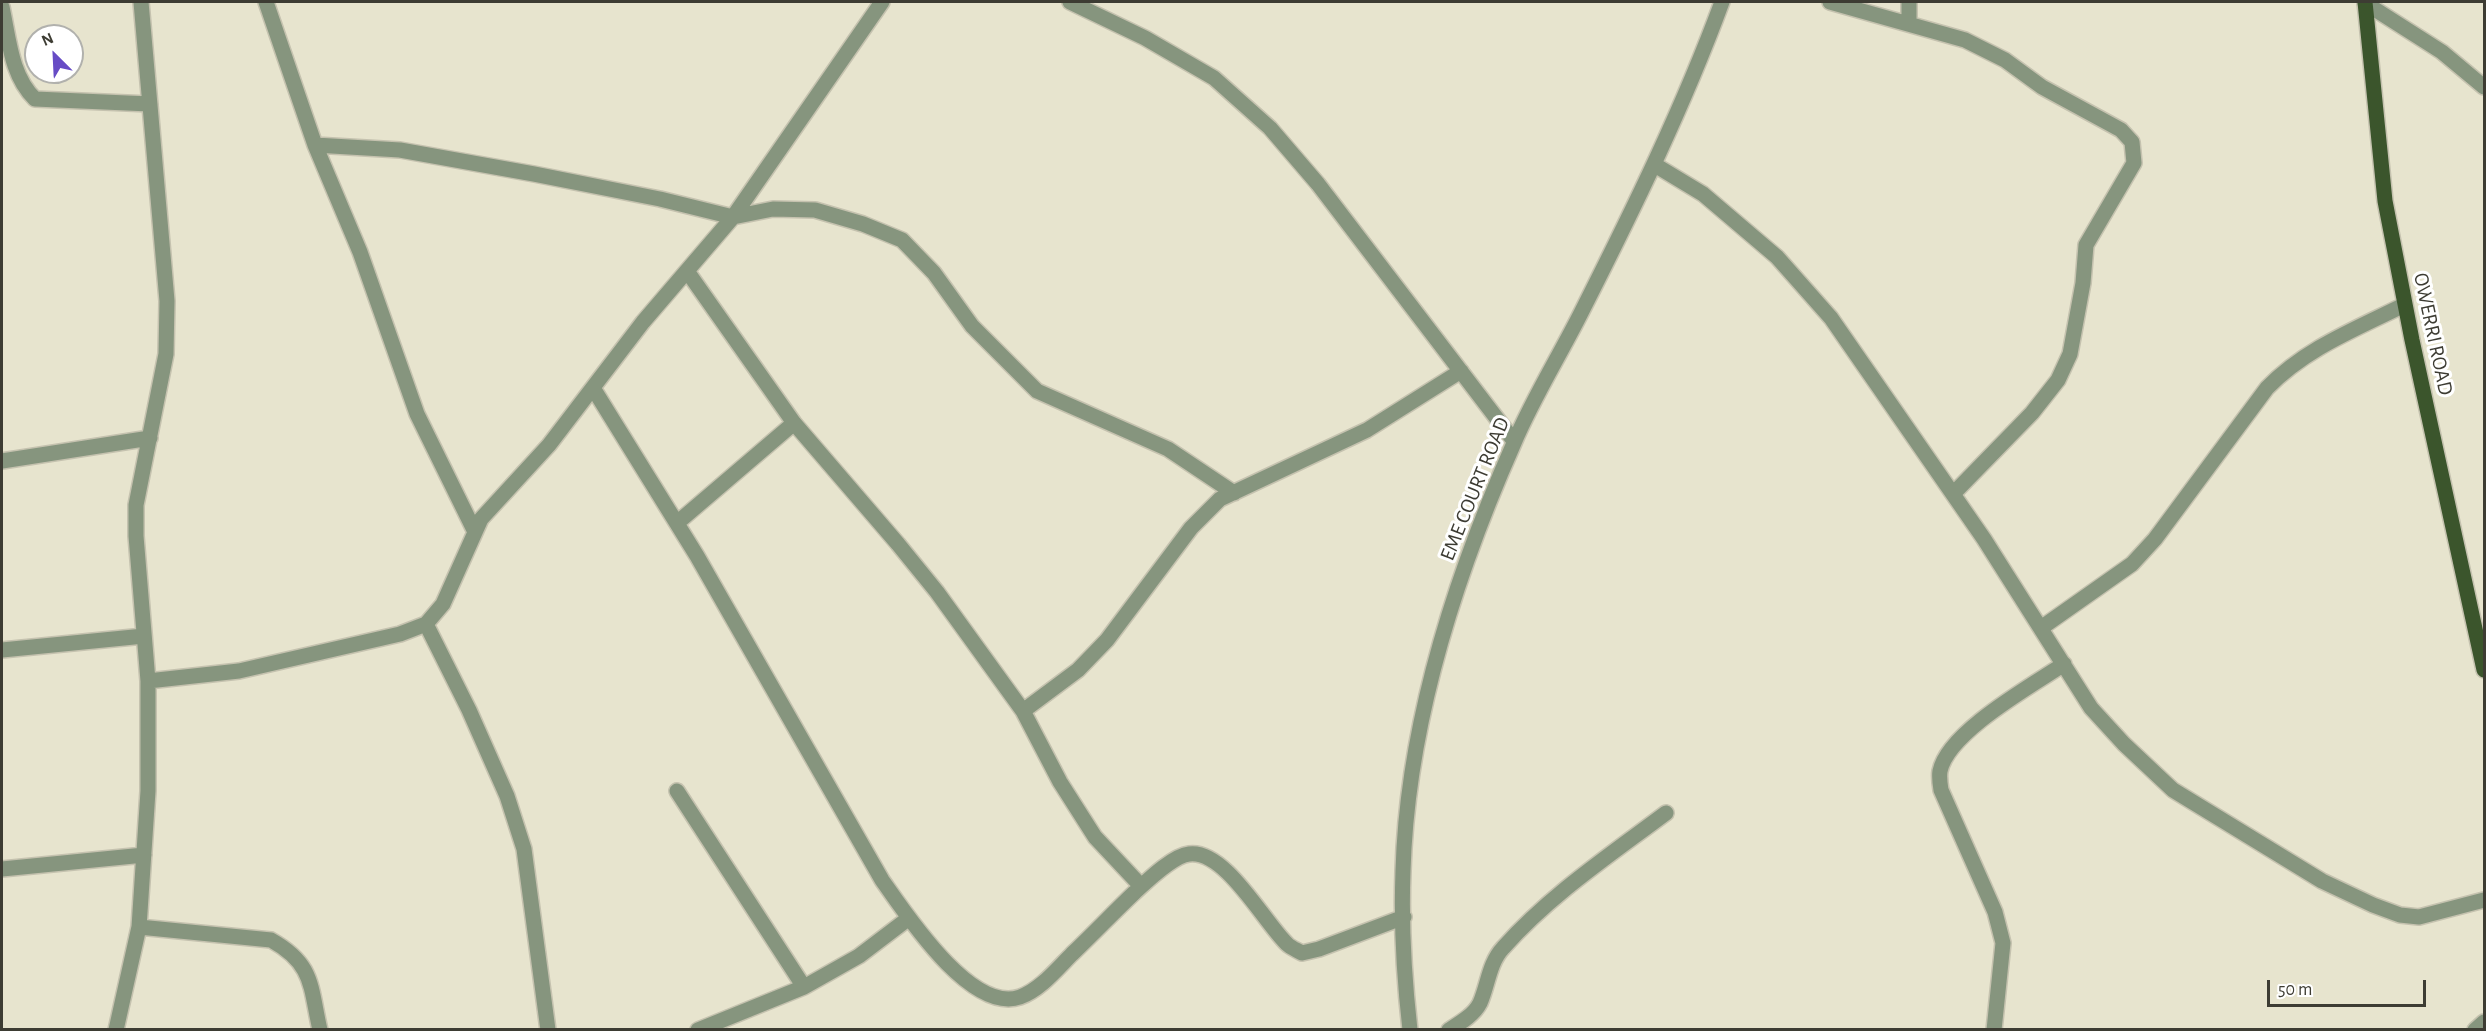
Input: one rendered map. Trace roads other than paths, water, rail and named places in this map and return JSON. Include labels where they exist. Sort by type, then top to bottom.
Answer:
[{"type":"main road","name":"OWERRI ROAD","points":[[2365,2],[2385,201],[2404,305],[2484,670]]},
{"type":"street","points":[[116,1029],[139,927],[148,791],[148,681],[136,536],[136,505],[166,354],[166,311],[141,2]]},
{"type":"street","points":[[266,2],[315,145],[360,252],[417,414],[475,532]]},
{"type":"street","points":[[148,681],[239,671],[400,634],[426,624],[443,604],[486,512],[549,445],[643,322],[733,218],[882,2]]},
{"type":"street","points":[[1070,2],[1145,38],[1214,78],[1270,128],[1318,184],[1514,441]]},
{"type":"street","name":"EME COURT ROAD","points":[[1410,1029],[1405,984],[1403,870],[1412,776],[1430,684],[1447,618],[1514,441],[1655,165],[1702,56],[1722,2]]},
{"type":"street","points":[[1830,2],[1909,22],[1965,40],[2005,60],[2042,87],[2121,130],[2132,142],[2134,163],[2086,245],[2083,283],[2070,354],[2058,380],[2032,413],[1953,494]]},
{"type":"street","points":[[1909,2],[1909,22]]},
{"type":"street","points":[[2365,2],[2442,52],[2482,82]]},
{"type":"street","points":[[2,7],[17,72],[27,91],[35,99],[150,104]]},
{"type":"street","points":[[315,145],[400,150],[660,199],[733,218],[773,209],[815,210],[863,224],[902,240],[934,273],[972,326],[1037,391],[1168,449],[1234,494]]},
{"type":"street","points":[[1655,165],[1703,194],[1777,257],[1831,318],[1953,494],[2091,708],[2124,744],[2173,790],[2322,880],[2373,905],[2400,915],[2420,917],[2484,900]]},
{"type":"street","points":[[687,271],[794,423],[898,544],[1023,711],[1060,782],[1095,837],[1141,886]]},
{"type":"street","points":[[2041,628],[2132,564],[2155,539],[2267,388],[2283,372],[2316,348],[2404,305]]},
{"type":"street","points":[[1023,711],[1078,670],[1107,640],[1191,528],[1220,499],[1367,430],[1461,372]]},
{"type":"street","points":[[593,388],[677,524],[882,880],[909,918],[954,971],[988,995],[1005,1000],[1022,997],[1044,981],[1141,886],[1171,862],[1189,854],[1208,858],[1236,880],[1287,945],[1302,953],[1320,950],[1404,917]]},
{"type":"street","points":[[677,524],[794,423]]},
{"type":"street","points":[[2,461],[150,438]]},
{"type":"street","points":[[426,624],[469,710],[507,796],[524,849],[548,1029]]},
{"type":"street","points":[[2,650],[144,636]]},
{"type":"street","points":[[1994,1029],[2003,943],[1995,912],[1941,790],[1939,772],[1946,756],[1977,722],[2064,664]]},
{"type":"street","points":[[677,791],[804,987]]},
{"type":"street","points":[[1449,1029],[1467,1018],[1480,1004],[1486,981],[1500,951],[1520,929],[1578,879],[1666,813]]},
{"type":"street","points":[[2,869],[144,855]]},
{"type":"street","points":[[698,1029],[804,987],[859,956],[909,918]]},
{"type":"street","points":[[139,927],[271,940],[289,950],[306,969],[320,1029]]},
{"type":"street","points":[[2475,1029],[2484,1022]]}]
